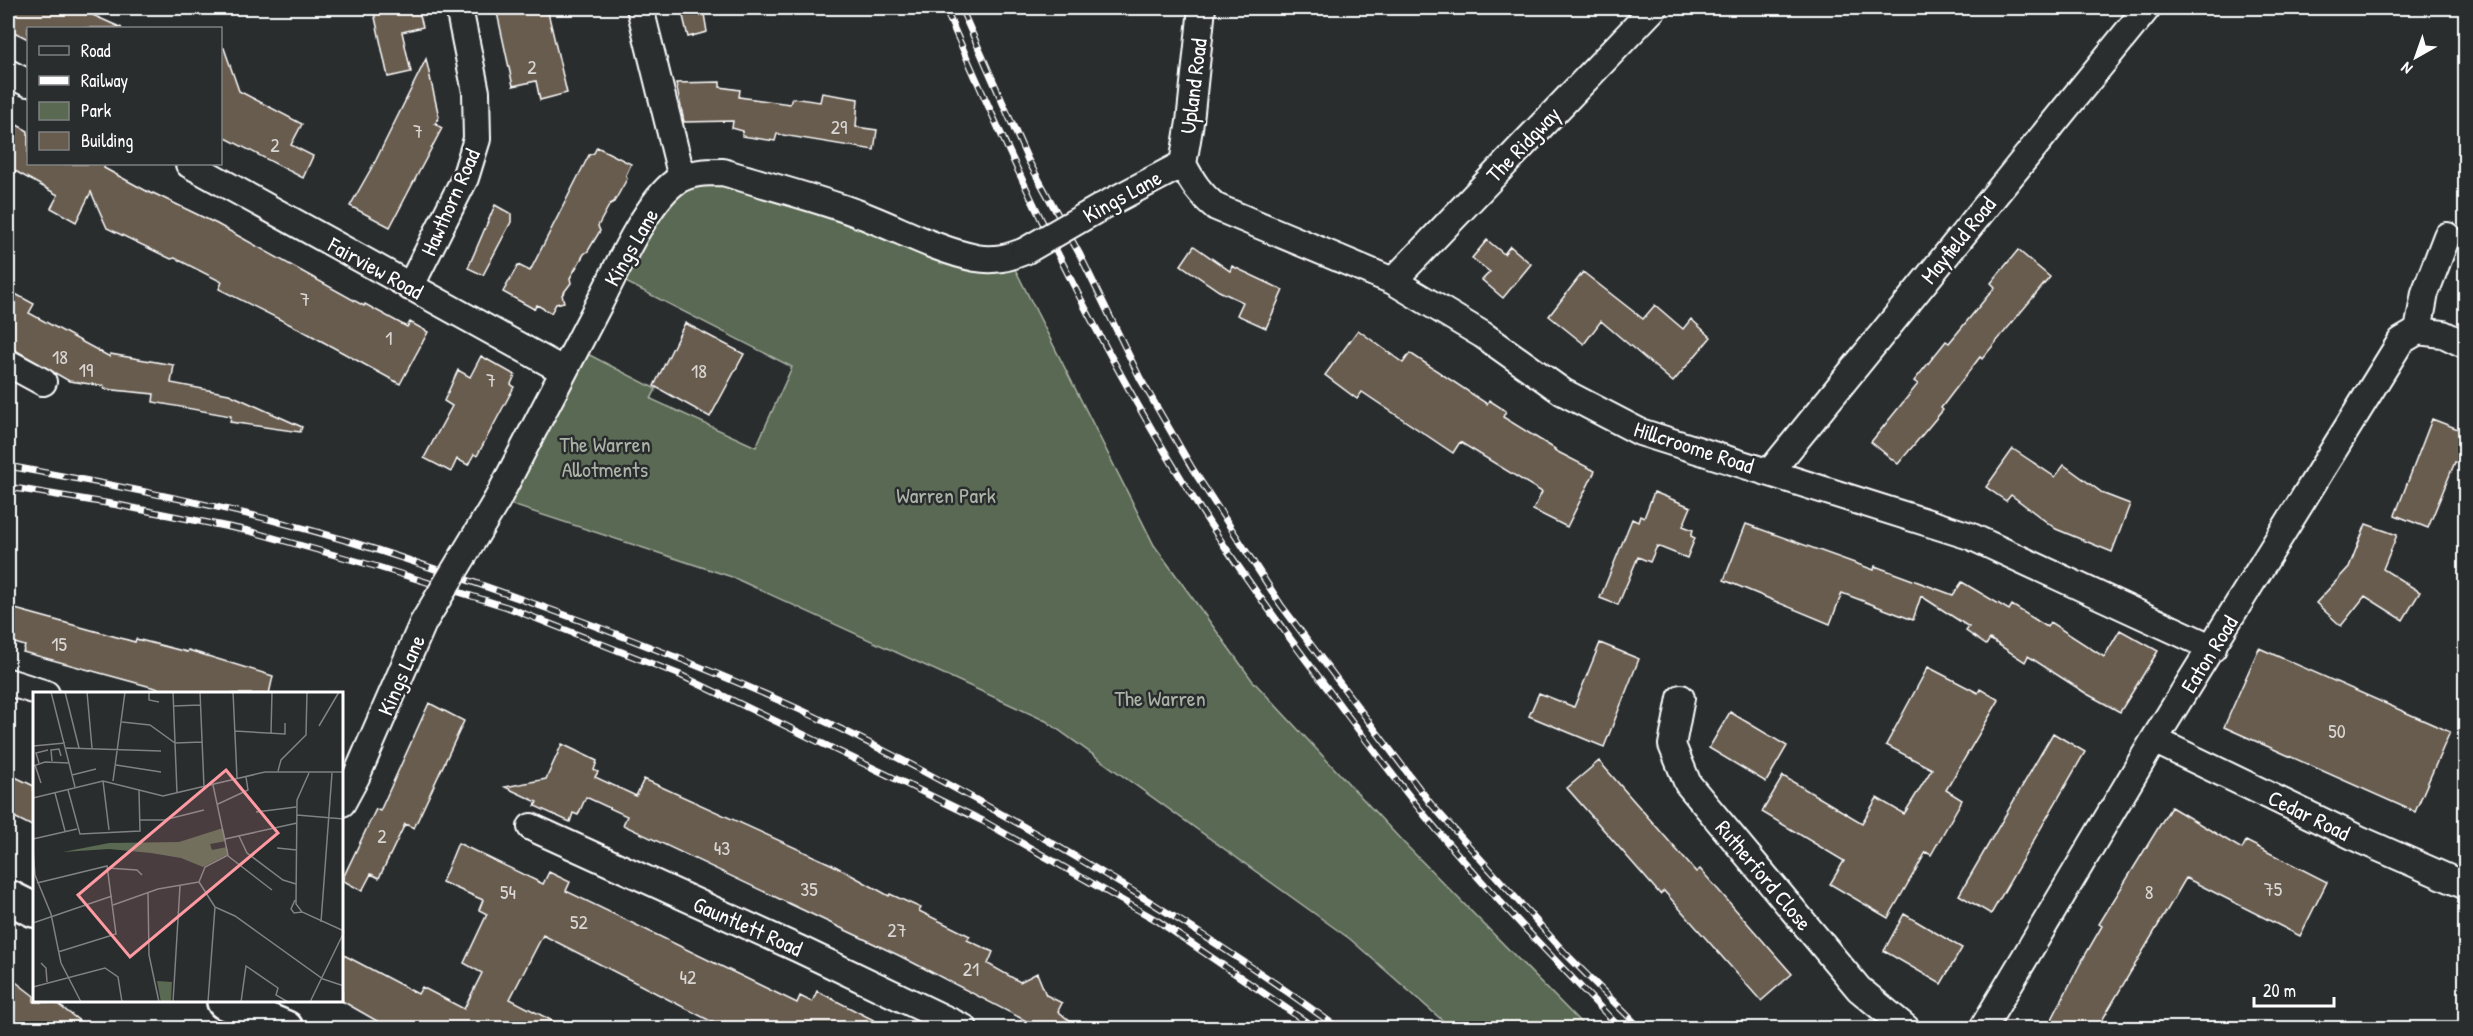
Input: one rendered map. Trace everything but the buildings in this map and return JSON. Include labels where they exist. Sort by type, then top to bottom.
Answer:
[{"type":"highway","points":[[8,897],[33,910]]},
{"type":"highway","points":[[234,1004],[286,1029]]},
{"type":"street","name":"Hawthorn Road","points":[[410,287],[465,178],[477,139],[476,92],[459,8]]},
{"type":"street","points":[[640,8],[682,178]]},
{"type":"street","name":"Upland Road","points":[[1183,164],[1190,122],[1202,8]]},
{"type":"street","name":"The Ridgway","points":[[1393,281],[1654,8]]},
{"type":"street","name":"Mayfield Road","points":[[1770,472],[2147,8]]},
{"type":"street","points":[[8,73],[27,82]]},
{"type":"street","name":"Kings Lane","points":[[344,795],[349,776],[423,622],[497,500],[628,246],[658,200],[673,183],[703,172],[723,172],[851,211],[948,250],[976,258],[994,260],[1025,251],[1183,164]]},
{"type":"street","name":"Hillcroome Road","points":[[1183,164],[1203,197],[1228,214],[1393,281],[1483,335],[1563,392],[1641,432],[1970,536],[2213,648]]},
{"type":"street","name":"Fairview Road","points":[[191,165],[564,372]]},
{"type":"street","points":[[2447,236],[2425,293],[2418,331],[2443,334],[2466,345]]},
{"type":"street","name":"Eaton Road","points":[[1983,1029],[2154,740],[2401,341],[2418,331]]},
{"type":"street","points":[[8,363],[43,382]]},
{"type":"street","points":[[8,682],[40,692]]},
{"type":"street","name":"Rutherford Close","points":[[1681,698],[1672,744],[1688,784],[1859,989],[1906,1029]]},
{"type":"street","name":"Cedar Road","points":[[2154,740],[2361,840],[2466,886]]},
{"type":"street","name":"Gauntlett Road","points":[[531,827],[799,949],[964,1029]]},
{"type":"green space","points":[[702,175],[992,270],[1015,269],[1154,545],[1252,680],[1404,843],[1586,1028],[1451,1028],[1350,939],[1046,721],[732,577],[497,500],[576,348],[656,389],[651,399],[756,447],[792,367],[614,276],[660,203]]},
{"type":"railway","points":[[945,8],[1027,189],[1086,309],[1150,426],[1219,538],[1294,644],[1418,808],[1500,902],[1620,1028]]},
{"type":"railway","points":[[961,8],[1028,160],[1080,255],[1140,378],[1192,468],[1281,605],[1431,804],[1567,955],[1640,1028]]},
{"type":"railway","points":[[8,466],[218,507],[345,540],[554,611],[733,680],[880,749],[955,788],[1048,841],[1133,891],[1216,944],[1338,1028]]},
{"type":"railway","points":[[8,487],[118,505],[249,531],[378,567],[507,607],[678,674],[983,821],[1158,921],[1315,1028]]},
{"type":"park label","name":"The Warren Allotments","points":[[605,456]]},
{"type":"park label","name":"Warren Park","points":[[946,495]]},
{"type":"park label","name":"The Warren","points":[[1160,698]]}]
